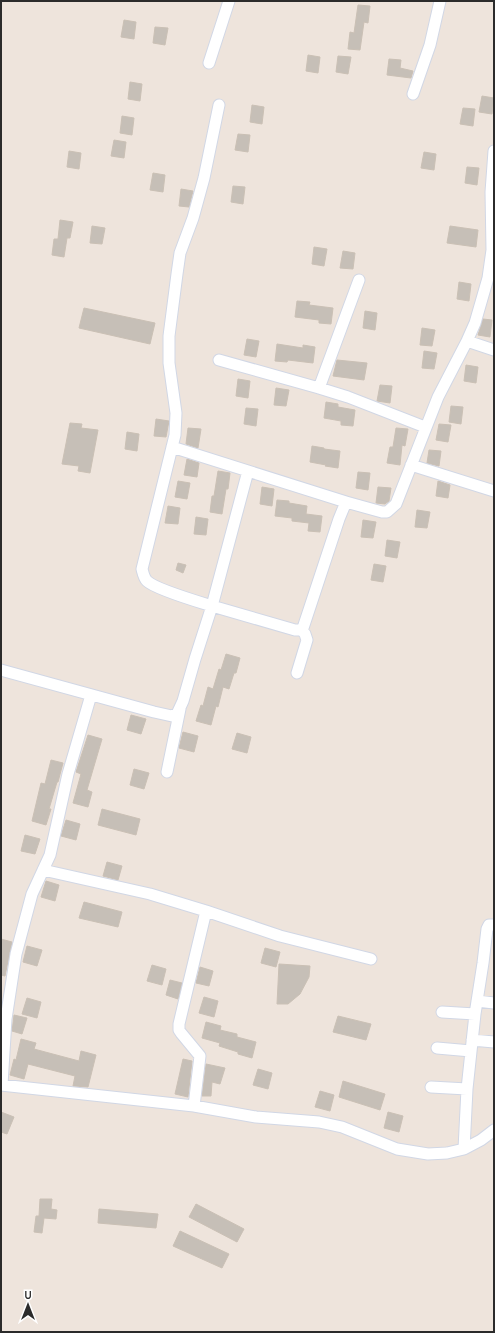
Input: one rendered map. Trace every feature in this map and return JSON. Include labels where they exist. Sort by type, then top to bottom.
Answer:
[{"type":"street","points":[[209,63],[229,1]]},
{"type":"street","points":[[413,94],[430,44],[440,1]]},
{"type":"street","points":[[219,105],[204,178],[193,218],[180,254],[169,336],[169,363],[176,414],[176,429],[142,569],[144,575],[148,582],[160,588],[212,606],[295,630],[301,629],[305,626],[318,582],[346,502]]},
{"type":"street","points":[[172,447],[346,502],[382,512],[387,512],[392,509],[396,504],[444,383],[475,323],[483,297],[492,250],[494,151]]},
{"type":"street","points":[[320,388],[359,280]]},
{"type":"street","points":[[467,341],[494,350]]},
{"type":"street","points":[[219,360],[320,388],[426,426]]},
{"type":"street","points":[[411,464],[449,478],[494,491]]},
{"type":"street","points":[[167,772],[180,709],[212,606],[248,471]]},
{"type":"street","points":[[297,673],[307,640],[301,629]]},
{"type":"street","points":[[1,670],[165,715],[172,716],[177,714],[180,709]]},
{"type":"street","points":[[91,695],[68,774],[53,846],[48,861],[32,894],[16,954],[6,1019],[2,1085],[194,1106],[256,1117],[319,1122],[342,1127],[397,1149],[428,1154],[448,1153],[464,1149],[481,1140],[494,1130]]},
{"type":"street","points":[[43,870],[150,894],[280,936],[371,959]]},
{"type":"street","points":[[194,1106],[200,1056],[181,1034],[179,1024],[206,911]]},
{"type":"street","points":[[464,1149],[467,1089],[475,1014],[477,1001],[489,963],[487,929],[489,925],[494,925]]},
{"type":"street","points":[[477,1001],[494,1003]]},
{"type":"street","points":[[442,1012],[475,1014]]},
{"type":"street","points":[[437,1048],[494,1042]]},
{"type":"street","points":[[431,1087],[467,1089]]},
{"type":"building","points":[[358,5],[370,6],[368,23],[364,22],[360,50],[348,49],[350,32],[354,33]]},
{"type":"building","points":[[124,20],[136,22],[134,39],[121,37]]},
{"type":"building","points":[[155,27],[168,28],[165,45],[153,43]]},
{"type":"building","points":[[308,55],[320,57],[318,73],[306,71]]},
{"type":"building","points":[[338,56],[351,57],[348,74],[336,72]]},
{"type":"building","points":[[389,59],[401,60],[400,68],[413,71],[411,78],[387,75]]},
{"type":"building","points":[[130,82],[142,84],[140,101],[128,99]]},
{"type":"building","points":[[482,96],[494,98],[492,114],[479,112]]},
{"type":"building","points":[[252,105],[264,107],[262,124],[250,122]]},
{"type":"building","points":[[463,108],[475,109],[473,126],[460,124]]},
{"type":"building","points":[[122,116],[134,118],[132,135],[120,133]]},
{"type":"building","points":[[238,134],[250,135],[248,152],[235,150]]},
{"type":"building","points":[[114,140],[126,142],[124,158],[111,156]]},
{"type":"building","points":[[69,151],[81,153],[79,169],[67,167]]},
{"type":"building","points":[[424,152],[436,154],[434,170],[421,168]]},
{"type":"building","points":[[467,167],[479,168],[477,185],[465,183]]},
{"type":"building","points":[[153,173],[165,175],[163,192],[150,190]]},
{"type":"building","points":[[233,186],[245,187],[243,204],[231,202]]},
{"type":"building","points":[[181,189],[193,191],[189,207],[179,206]]},
{"type":"building","points":[[60,220],[73,222],[70,238],[67,238],[64,257],[52,255],[54,239],[58,239]]},
{"type":"building","points":[[92,226],[105,228],[102,244],[90,243]]},
{"type":"building","points":[[450,226],[478,230],[476,247],[447,243]]},
{"type":"building","points":[[314,247],[327,249],[324,266],[312,264]]},
{"type":"building","points":[[343,251],[355,253],[353,269],[340,268]]},
{"type":"building","points":[[459,282],[471,284],[469,301],[457,299]]},
{"type":"building","points":[[297,301],[310,302],[309,305],[333,308],[331,324],[319,323],[319,320],[295,317]]},
{"type":"building","points":[[84,308],[155,323],[150,344],[79,328]]},
{"type":"building","points":[[365,311],[377,313],[375,330],[363,328]]},
{"type":"building","points":[[483,319],[492,320],[490,337],[478,335]]},
{"type":"building","points":[[422,328],[435,330],[432,346],[420,345]]},
{"type":"building","points":[[247,339],[259,341],[256,357],[244,355]]},
{"type":"building","points":[[277,344],[303,348],[303,345],[315,347],[313,363],[288,360],[287,362],[275,361]]},
{"type":"building","points":[[424,351],[437,353],[434,369],[422,368]]},
{"type":"building","points":[[337,360],[367,363],[364,380],[333,376]]},
{"type":"building","points":[[466,365],[478,367],[476,383],[464,381]]},
{"type":"building","points":[[238,379],[250,381],[248,398],[236,396]]},
{"type":"building","points":[[380,385],[392,386],[390,403],[377,401]]},
{"type":"building","points":[[276,388],[289,390],[286,406],[274,405]]},
{"type":"building","points":[[326,402],[338,404],[338,407],[355,410],[353,426],[341,425],[341,421],[324,418]]},
{"type":"building","points":[[451,406],[463,407],[461,424],[449,422]]},
{"type":"building","points":[[246,408],[258,409],[256,426],[244,424]]},
{"type":"building","points":[[156,419],[169,421],[166,437],[154,436]]},
{"type":"building","points":[[70,423],[82,424],[81,428],[98,430],[90,473],[78,471],[79,466],[62,464]]},
{"type":"building","points":[[439,424],[451,425],[448,442],[436,440]]},
{"type":"building","points":[[188,428],[201,429],[198,448],[186,444]]},
{"type":"building","points":[[396,428],[408,429],[405,446],[402,445],[400,465],[387,463],[390,447],[393,447]]},
{"type":"building","points":[[127,432],[139,434],[137,451],[125,449]]},
{"type":"building","points":[[312,446],[340,451],[338,468],[310,462]]},
{"type":"building","points":[[429,450],[441,451],[439,466],[427,463]]},
{"type":"building","points":[[187,459],[199,463],[197,477],[184,475]]},
{"type":"building","points":[[218,471],[230,473],[222,514],[210,512]]},
{"type":"building","points":[[358,472],[370,473],[368,490],[356,488]]},
{"type":"building","points":[[178,481],[190,483],[187,499],[175,497]]},
{"type":"building","points":[[438,481],[450,485],[448,498],[436,496]]},
{"type":"building","points":[[262,487],[274,489],[272,506],[260,504]]},
{"type":"building","points":[[378,487],[391,488],[389,501],[385,504],[376,503]]},
{"type":"building","points":[[277,500],[289,501],[289,503],[307,506],[306,514],[322,516],[320,532],[308,531],[309,523],[292,521],[292,518],[275,516]]},
{"type":"building","points":[[168,506],[180,508],[178,524],[165,523]]},
{"type":"building","points":[[417,510],[430,512],[427,528],[415,527]]},
{"type":"building","points":[[196,517],[208,519],[206,535],[194,534]]},
{"type":"building","points":[[363,520],[376,522],[373,538],[361,537]]},
{"type":"building","points":[[387,540],[400,542],[397,558],[385,556]]},
{"type":"building","points":[[178,563],[186,565],[183,573],[176,570]]},
{"type":"building","points":[[374,564],[386,566],[383,582],[371,580]]},
{"type":"building","points":[[226,654],[240,658],[236,673],[234,673],[229,689],[223,687],[218,707],[216,706],[211,725],[196,721],[201,705],[203,706],[208,687],[213,689],[219,669],[221,670]]},
{"type":"building","points":[[131,715],[146,719],[141,734],[127,730]]},
{"type":"building","points":[[183,732],[198,736],[194,752],[179,748]]},
{"type":"building","points":[[237,733],[251,737],[247,753],[232,749]]},
{"type":"building","points":[[88,735],[102,739],[87,790],[92,792],[88,807],[73,803],[81,774],[76,772]]},
{"type":"building","points":[[51,760],[63,763],[49,809],[51,809],[46,825],[32,821],[41,783],[45,784]]},
{"type":"building","points":[[134,769],[149,773],[144,789],[130,785]]},
{"type":"building","points":[[102,809],[140,819],[136,835],[98,825]]},
{"type":"building","points":[[66,820],[80,824],[76,840],[61,836]]},
{"type":"building","points":[[25,835],[40,839],[35,854],[21,851]]},
{"type":"building","points":[[107,862],[122,866],[118,880],[103,876]]},
{"type":"building","points":[[46,881],[59,885],[55,901],[41,897]]},
{"type":"building","points":[[84,902],[122,912],[118,927],[79,918]]},
{"type":"building","points":[[1,939],[12,942],[5,976],[1,975]]},
{"type":"building","points":[[27,946],[42,950],[37,966],[23,962]]},
{"type":"building","points":[[265,948],[280,952],[276,967],[261,963]]},
{"type":"building","points":[[279,964],[310,966],[309,977],[300,994],[288,1004],[277,1004]]},
{"type":"building","points":[[152,965],[166,969],[162,985],[147,981]]},
{"type":"building","points":[[200,967],[213,971],[209,986],[196,983]]},
{"type":"building","points":[[170,980],[182,983],[178,999],[166,995]]},
{"type":"building","points":[[204,997],[218,1001],[214,1017],[199,1013]]},
{"type":"building","points":[[27,998],[41,1002],[37,1018],[22,1014]]},
{"type":"building","points":[[14,1015],[27,1018],[22,1034],[12,1031]]},
{"type":"building","points":[[338,1016],[371,1024],[366,1040],[333,1032]]},
{"type":"building","points":[[206,1022],[221,1026],[220,1030],[237,1034],[237,1037],[256,1042],[252,1058],[219,1046],[220,1043],[202,1038]]},
{"type":"building","points":[[21,1039],[36,1043],[34,1049],[79,1061],[81,1051],[96,1055],[88,1087],[73,1086],[75,1076],[28,1064],[24,1079],[10,1075],[14,1059],[16,1060]]},
{"type":"building","points":[[183,1059],[192,1061],[188,1097],[175,1094]]},
{"type":"building","points":[[206,1064],[225,1068],[220,1084],[212,1082],[211,1096],[202,1096]]},
{"type":"building","points":[[258,1069],[272,1073],[268,1089],[253,1085]]},
{"type":"building","points":[[343,1081],[385,1094],[380,1110],[339,1097]]},
{"type":"building","points":[[320,1091],[334,1095],[330,1111],[315,1107]]},
{"type":"building","points":[[1,1112],[14,1117],[7,1134],[1,1132]]},
{"type":"building","points":[[388,1112],[403,1116],[399,1132],[384,1128]]},
{"type":"building","points":[[40,1199],[52,1199],[51,1209],[57,1210],[56,1219],[44,1218],[42,1233],[34,1232],[36,1216],[39,1216]]},
{"type":"building","points":[[196,1204],[244,1229],[237,1242],[189,1217]]},
{"type":"building","points":[[99,1209],[158,1214],[156,1228],[98,1223]]},
{"type":"building","points":[[180,1231],[229,1254],[222,1268],[173,1246]]}]
